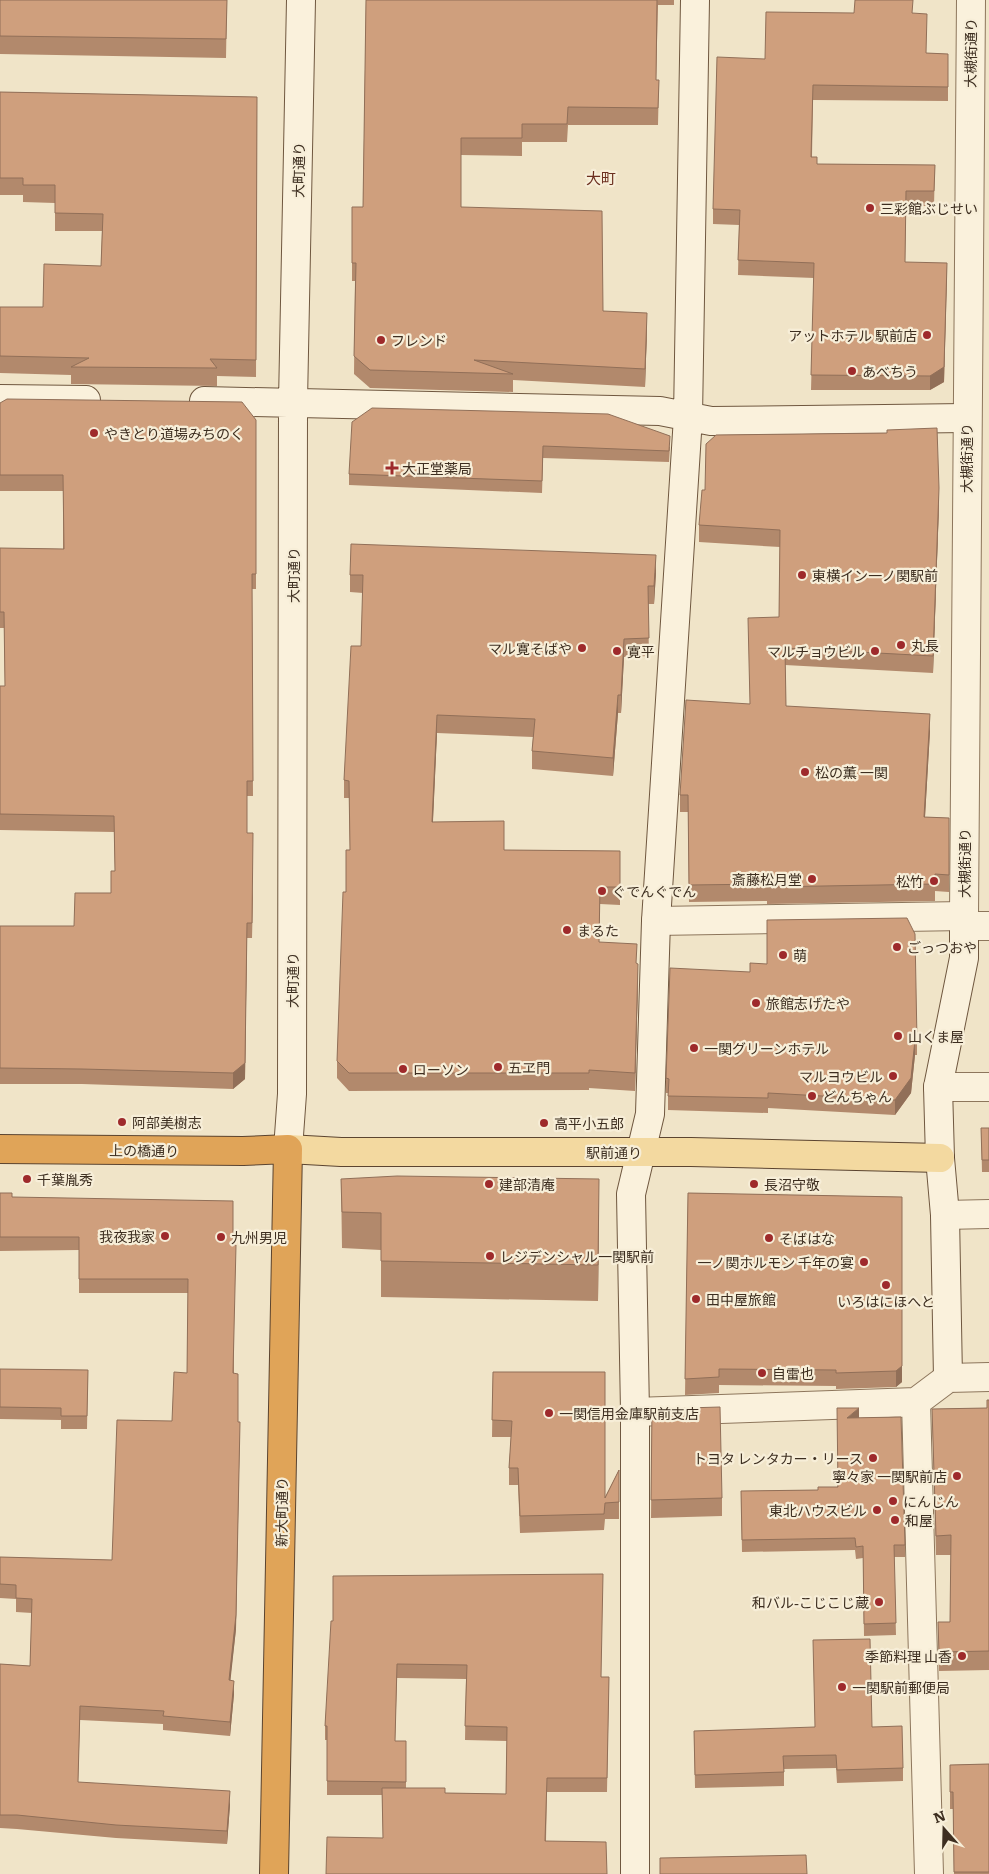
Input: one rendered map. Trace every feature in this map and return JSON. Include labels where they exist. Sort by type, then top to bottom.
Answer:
[{"type":"highway","name":"上の橋通り","points":[[0,1149],[233,1151],[288,1149]]},
{"type":"highway","name":"新大町通り","points":[[274,1874],[288,1149]]},
{"type":"main road","name":"駅前通り","points":[[288,1149],[341,1152],[640,1152],[940,1158]]},
{"type":"street","name":"大町通り","points":[[288,1149],[292,1094],[293,402],[301,0]]},
{"type":"street","points":[[635,1874],[635,1412],[631,1194],[650,1114],[656,920],[688,417],[695,0]]},
{"type":"street","name":"大槻街通り","points":[[948,1378],[945,1215],[940,1158],[938,1087],[973,923],[966,418],[971,0]]},
{"type":"street","points":[[0,399],[116,400]]},
{"type":"street","points":[[183,401],[660,411],[711,421],[966,418]]},
{"type":"street","points":[[656,920],[973,923]]},
{"type":"street","points":[[938,1087],[989,1087]]},
{"type":"street","points":[[945,1215],[989,1214]]},
{"type":"street","points":[[635,1412],[916,1402],[948,1378],[989,1377]]},
{"type":"street","points":[[916,1402],[929,1874]]},
{"type":"building","points":[[0,0],[227,0],[226,39],[0,36]]},
{"type":"building","points":[[366,0],[657,0],[656,80],[659,80],[658,108],[568,107],[567,124],[522,124],[522,138],[461,138],[461,207],[602,211],[603,311],[647,313],[645,369],[474,360],[513,374],[370,370],[354,356],[356,263],[352,263],[352,207],[363,207]]},
{"type":"building","points":[[855,0],[913,0],[912,13],[927,14],[926,53],[948,54],[948,87],[813,85],[811,157],[817,157],[817,164],[935,165],[934,191],[906,191],[905,262],[947,263],[944,367],[930,376],[811,375],[814,263],[738,260],[740,210],[713,209],[717,57],[765,59],[766,12],[854,13]]},
{"type":"building","points":[[0,92],[257,97],[256,360],[210,359],[217,368],[71,367],[89,358],[0,356],[0,307],[43,307],[44,264],[101,266],[103,214],[55,213],[55,185],[23,185],[23,178],[0,178]]},
{"type":"building","points":[[7,399],[242,402],[256,420],[256,574],[252,574],[253,781],[247,781],[247,833],[253,833],[252,923],[247,923],[245,1063],[233,1073],[0,1068],[0,926],[74,926],[75,893],[111,893],[111,871],[115,871],[114,816],[0,814],[0,686],[5,686],[4,612],[0,612],[0,548],[64,549],[63,475],[0,475],[0,403]]},
{"type":"building","points":[[372,408],[608,414],[670,436],[669,451],[543,446],[542,481],[349,474],[352,422]]},
{"type":"building","points":[[937,428],[939,488],[933,656],[785,648],[786,706],[930,714],[924,817],[949,818],[949,875],[935,874],[935,884],[767,887],[767,884],[689,885],[688,795],[680,795],[686,700],[750,704],[748,618],[779,617],[780,530],[699,525],[702,490],[705,490],[706,444],[716,435],[887,433],[887,430]]},
{"type":"building","points":[[351,544],[656,555],[654,586],[648,586],[649,638],[624,639],[621,695],[618,695],[613,758],[532,751],[535,719],[437,715],[432,822],[504,821],[504,850],[620,851],[620,887],[600,887],[599,942],[637,944],[635,1073],[589,1070],[589,1073],[349,1073],[337,1061],[343,892],[346,892],[346,850],[350,850],[349,781],[344,780],[351,646],[361,646],[363,575],[350,575]]},
{"type":"building","points":[[907,918],[915,934],[917,1040],[915,1040],[911,1078],[895,1100],[768,1093],[768,1098],[668,1096],[669,1079],[666,1078],[670,968],[750,972],[750,963],[767,964],[767,920]]},
{"type":"building","points":[[981,1128],[989,1128],[989,1160],[982,1160]]},
{"type":"building","points":[[397,1176],[599,1179],[598,1265],[381,1261],[381,1213],[342,1212],[341,1179]]},
{"type":"building","points":[[0,1193],[12,1193],[12,1197],[233,1201],[233,1245],[236,1245],[233,1373],[238,1374],[238,1422],[240,1422],[236,1615],[229,1680],[234,1681],[230,1722],[163,1716],[164,1711],[80,1706],[78,1782],[230,1791],[227,1831],[116,1825],[0,1815],[0,1664],[30,1666],[32,1599],[16,1598],[16,1585],[0,1584],[0,1557],[112,1560],[117,1420],[172,1421],[174,1372],[187,1373],[188,1279],[79,1279],[79,1237],[0,1237]]},
{"type":"building","points":[[688,1193],[902,1197],[902,1366],[896,1371],[836,1373],[836,1370],[719,1369],[719,1377],[685,1379]]},
{"type":"building","points":[[0,1369],[88,1370],[87,1416],[61,1416],[61,1408],[0,1407]]},
{"type":"building","name":"一関信用金庫駅前支店","points":[[493,1372],[605,1372],[605,1498],[619,1470],[619,1502],[605,1503],[604,1514],[520,1516],[518,1468],[509,1468],[512,1421],[492,1420]]},
{"type":"building","points":[[987,1400],[989,1400],[989,1651],[939,1652],[938,1622],[950,1622],[951,1535],[936,1536],[932,1409],[987,1408]]},
{"type":"building","points":[[720,1407],[722,1498],[651,1500],[652,1409]]},
{"type":"building","points":[[837,1408],[859,1408],[847,1418],[901,1417],[905,1545],[894,1545],[896,1623],[864,1624],[863,1546],[856,1547],[855,1538],[742,1540],[741,1491],[818,1490],[818,1487],[838,1487]]},
{"type":"building","points":[[603,1574],[601,1677],[609,1677],[607,1778],[547,1778],[545,1841],[606,1842],[607,1874],[326,1874],[327,1837],[383,1838],[382,1788],[445,1788],[445,1793],[506,1794],[507,1727],[465,1726],[467,1665],[397,1664],[395,1741],[406,1741],[406,1782],[327,1781],[327,1726],[325,1726],[331,1621],[333,1621],[333,1576]]},
{"type":"building","points":[[870,1639],[872,1727],[902,1726],[903,1768],[837,1770],[836,1755],[783,1756],[784,1772],[695,1775],[694,1731],[815,1727],[813,1640]]},
{"type":"building","points":[[989,1764],[989,1872],[954,1872],[953,1792],[950,1792],[950,1765]]},
{"type":"building","points":[[806,1855],[807,1874],[660,1874],[660,1858]]},
{"type":"place","name":"三彩館ぶじせい","points":[[870,208]]},
{"type":"place","name":"アットホテル 駅前店","points":[[927,335]]},
{"type":"place","name":"フレンド","points":[[381,340]]},
{"type":"place","name":"あべちう","points":[[852,371]]},
{"type":"place","name":"やきとり道場みちのく","points":[[94,433]]},
{"type":"place","name":"大正堂薬局","points":[[392,468]]},
{"type":"place","name":"東横イン一ノ関駅前","points":[[802,575]]},
{"type":"place","name":"丸長","points":[[901,645]]},
{"type":"place","name":"マル寛そばや","points":[[582,648]]},
{"type":"place","name":"寛平","points":[[617,651]]},
{"type":"place","name":"マルチョウビル","points":[[875,651]]},
{"type":"place","name":"松の薫 一関","points":[[805,772]]},
{"type":"place","name":"斎藤松月堂","points":[[812,879]]},
{"type":"place","name":"松竹","points":[[934,881]]},
{"type":"place","name":"ぐでんぐでん","points":[[602,891]]},
{"type":"place","name":"まるた","points":[[567,930]]},
{"type":"place","name":"ごっつおや","points":[[897,947]]},
{"type":"place","name":"萌","points":[[783,955]]},
{"type":"place","name":"旅館志げたや","points":[[756,1003]]},
{"type":"place","name":"山くま屋","points":[[898,1036]]},
{"type":"place","name":"一関グリーンホテル","points":[[694,1048]]},
{"type":"place","name":"五ヱ門","points":[[498,1067]]},
{"type":"place","name":"ローソン","points":[[403,1069]]},
{"type":"place","name":"マルヨウビル","points":[[893,1076]]},
{"type":"place","name":"どんちゃん","points":[[812,1096]]},
{"type":"place","name":"阿部美樹志","points":[[122,1122]]},
{"type":"place","name":"高平小五郎","points":[[544,1123]]},
{"type":"place","name":"千葉胤秀","points":[[27,1179]]},
{"type":"place","name":"建部清庵","points":[[489,1184]]},
{"type":"place","name":"長沼守敬","points":[[754,1184]]},
{"type":"place","name":"我夜我家","points":[[165,1236]]},
{"type":"place","name":"九州男児","points":[[221,1237]]},
{"type":"place","name":"そばはな","points":[[769,1238]]},
{"type":"place","name":"レジデンシャル一関駅前","points":[[490,1256]]},
{"type":"place","name":"一ノ関ホルモン 千年の宴","points":[[864,1262]]},
{"type":"place","name":"いろはにほへと","points":[[886,1285]]},
{"type":"place","name":"田中屋旅館","points":[[696,1299]]},
{"type":"place","name":"自雷也","points":[[762,1373]]},
{"type":"place","name":"一関信用金庫駅前支店","points":[[549,1413]]},
{"type":"place","name":"トヨタ レンタカー・リース","points":[[873,1458]]},
{"type":"place","name":"寧々家 一関駅前店","points":[[957,1476]]},
{"type":"place","name":"にんじん","points":[[893,1501]]},
{"type":"place","name":"東北ハウスビル","points":[[877,1510]]},
{"type":"place","name":"和屋","points":[[895,1520]]},
{"type":"place","name":"和バル-こじこじ蔵","points":[[879,1602]]},
{"type":"place","name":"季節料理 山香","points":[[962,1656]]},
{"type":"place","name":"一関駅前郵便局","points":[[842,1687]]},
{"type":"district","name":"大町","points":[[601,177]]}]
